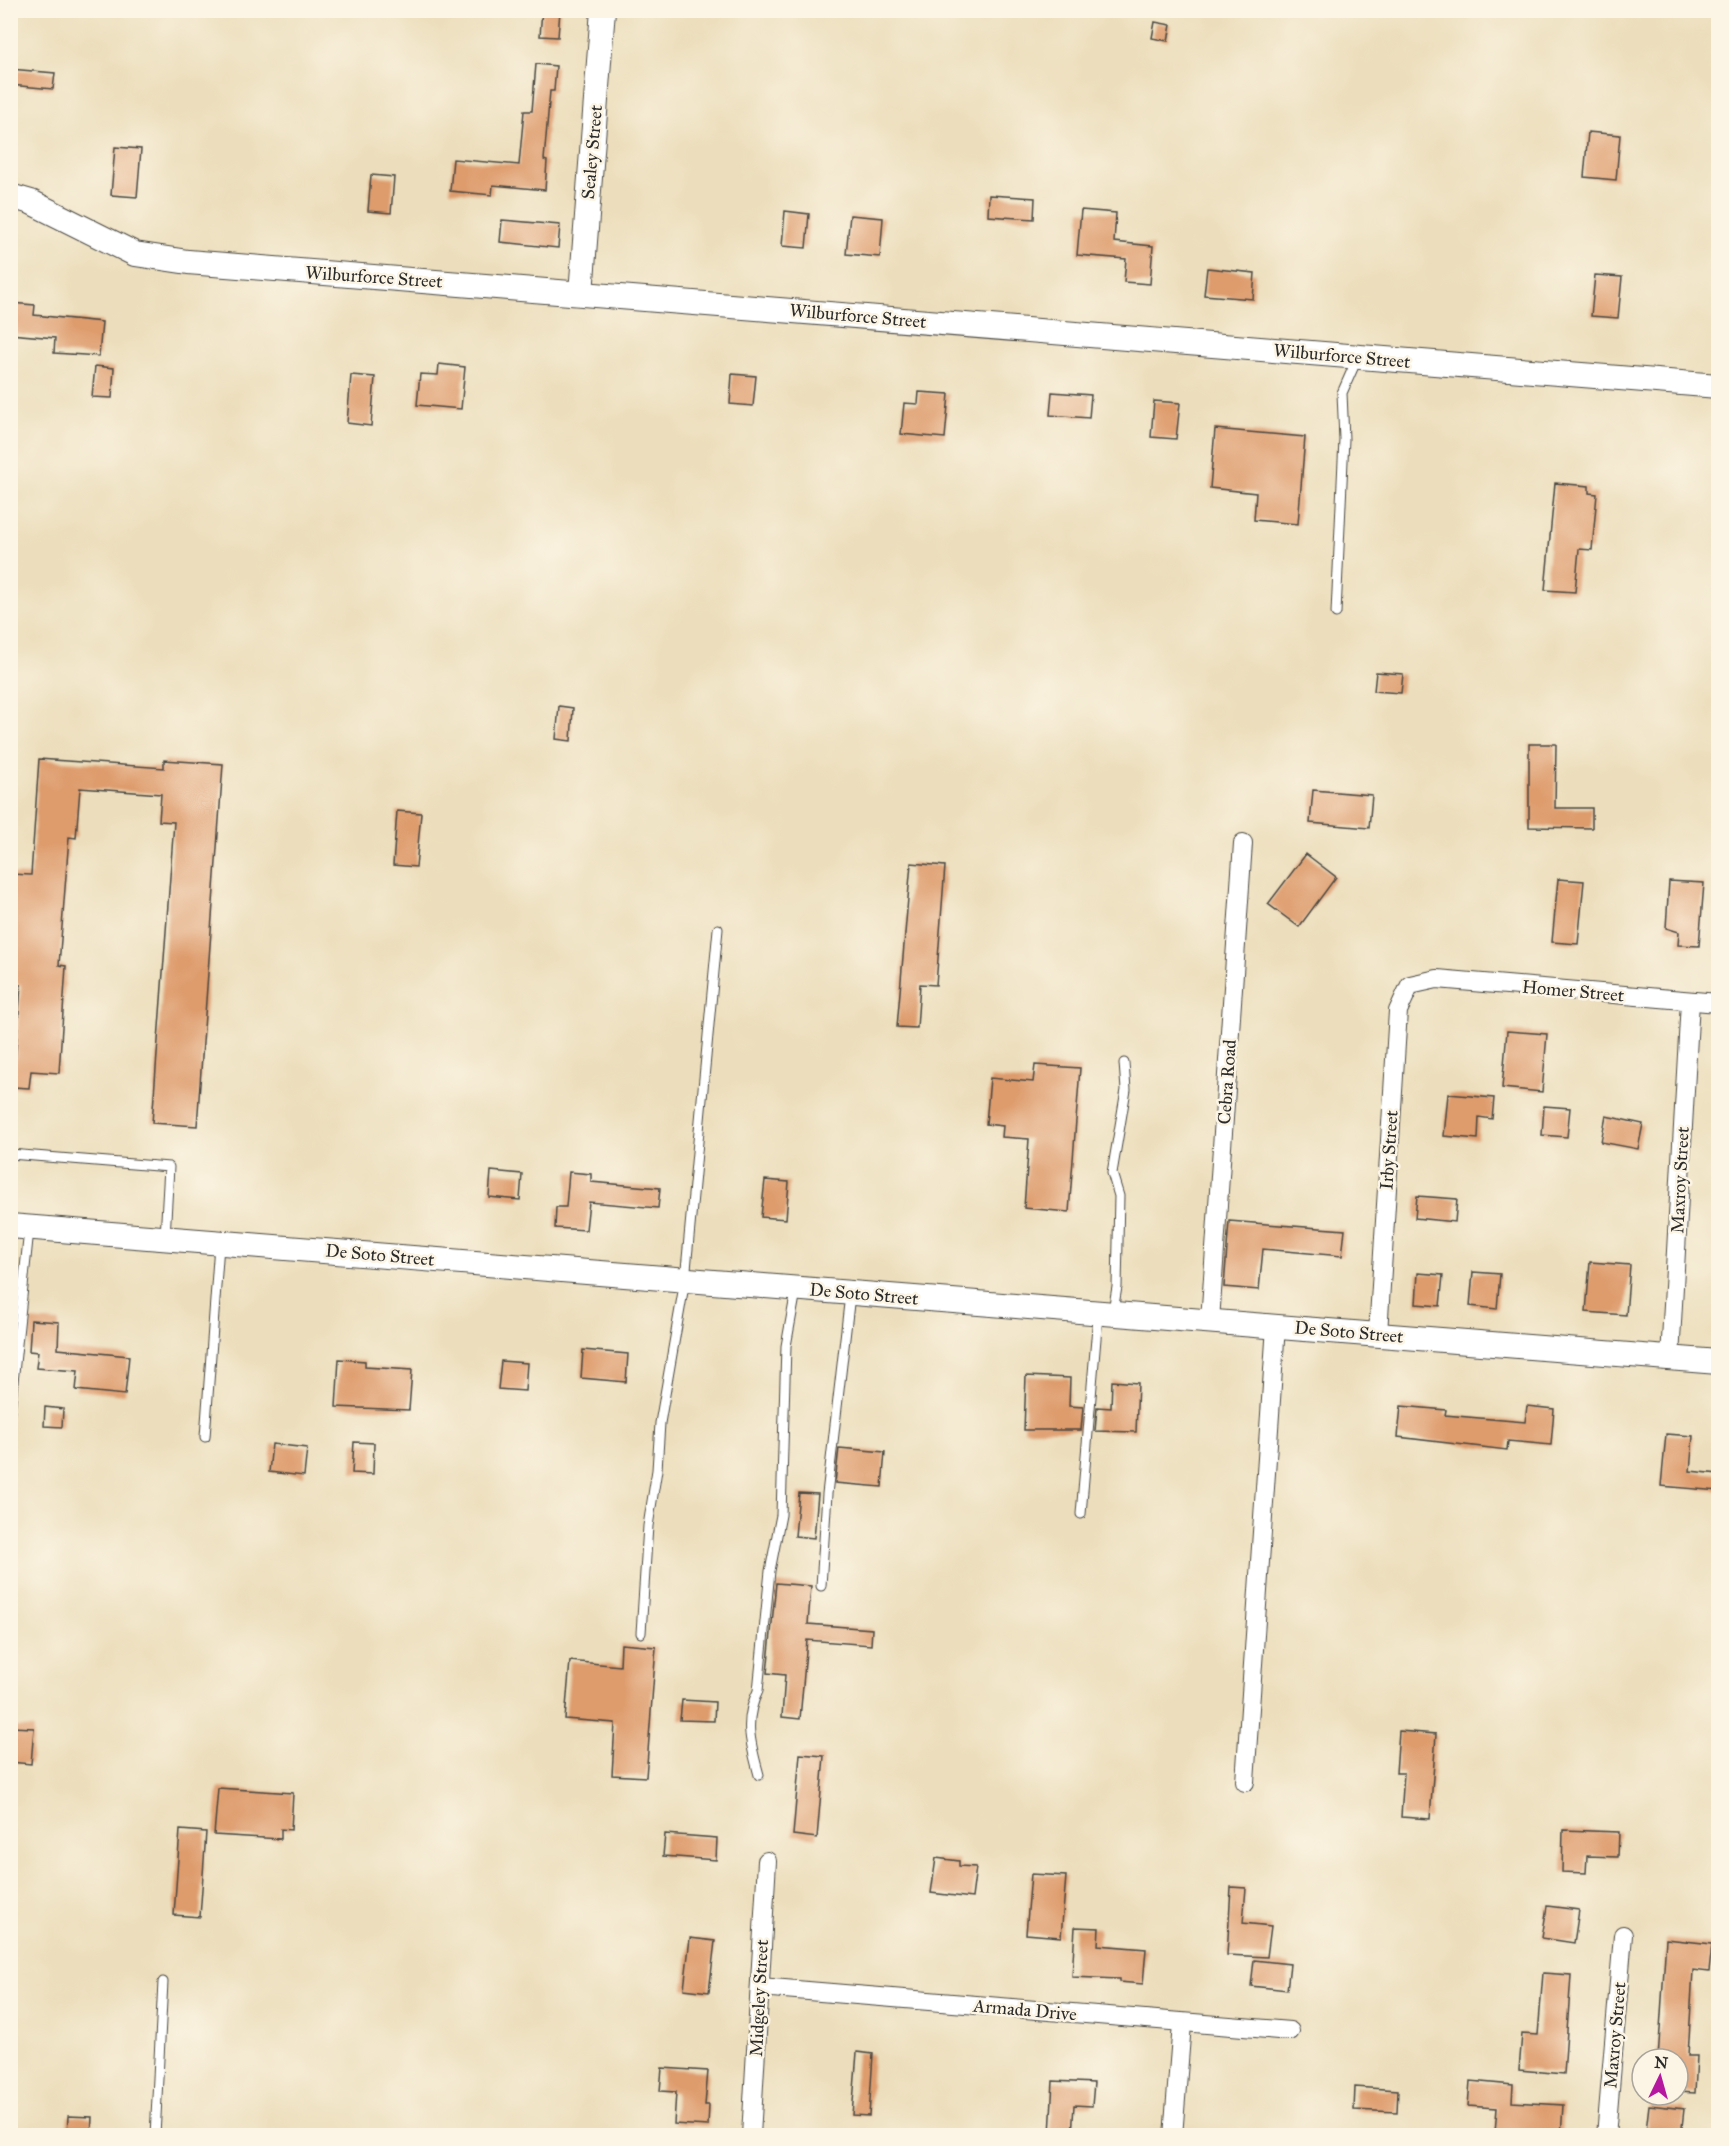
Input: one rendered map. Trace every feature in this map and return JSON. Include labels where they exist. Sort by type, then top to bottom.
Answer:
[{"type":"street","name":"Sealey Street","points":[[581,293],[603,10]]},
{"type":"street","name":"Wilburforce Street","points":[[10,196],[31,202],[135,254],[188,262],[1719,386]]},
{"type":"street","name":"Cebra Road","points":[[1210,1321],[1243,843]]},
{"type":"street","name":"Homer Street","points":[[1427,980],[1719,1003]]},
{"type":"street","name":"Irby Street","points":[[1378,1334],[1398,1011],[1410,986],[1427,980]]},
{"type":"street","name":"Maxroy Street","points":[[1671,1358],[1690,1001]]},
{"type":"street","name":"De Soto Street","points":[[20,1226],[1719,1362]]},
{"type":"street","points":[[1245,1782],[1276,1326]]},
{"type":"street","name":"Midgeley Street","points":[[751,2136],[767,1861]]},
{"type":"street","name":"Maxroy Street","points":[[1606,2136],[1623,1935]]},
{"type":"street","name":"Armada Drive","points":[[760,1987],[1182,2024],[1290,2031]]},
{"type":"street","points":[[1173,2136],[1182,2024]]},
{"type":"lane","points":[[1336,613],[1344,439],[1342,393],[1358,357]]},
{"type":"lane","points":[[641,1633],[648,1526],[657,1470],[660,1423],[685,1280],[718,929]]},
{"type":"lane","points":[[1081,1514],[1105,1313],[1117,1287],[1119,1196],[1112,1173],[1126,1090],[1124,1063]]},
{"type":"lane","points":[[10,1154],[169,1167],[165,1238]]},
{"type":"lane","points":[[10,1411],[20,1226]]},
{"type":"lane","points":[[205,1437],[219,1243]]},
{"type":"lane","points":[[759,1775],[748,1729],[752,1702],[758,1691],[770,1570],[781,1515],[786,1346],[797,1288]]},
{"type":"lane","points":[[821,1586],[829,1471],[850,1293]]},
{"type":"lane","points":[[155,2136],[163,1982]]},
{"type":"building","points":[[542,10],[560,10],[558,37],[540,36]]},
{"type":"building","points":[[1155,22],[1171,25],[1168,41],[1152,38]]},
{"type":"building","points":[[536,64],[556,66],[554,91],[550,91],[544,160],[547,161],[545,190],[493,185],[492,195],[450,191],[453,159],[519,165],[524,111],[532,111]]},
{"type":"building","points":[[10,69],[55,73],[53,89],[10,85]]},
{"type":"building","points":[[1588,132],[1620,135],[1616,180],[1584,177]]},
{"type":"building","points":[[115,147],[141,149],[137,197],[111,195]]},
{"type":"building","points":[[371,175],[394,177],[391,213],[368,211]]},
{"type":"building","points":[[989,195],[1035,198],[1034,219],[988,216]]},
{"type":"building","points":[[1081,210],[1116,213],[1114,242],[1153,246],[1150,284],[1124,282],[1126,259],[1077,255]]},
{"type":"building","points":[[785,211],[809,214],[806,248],[782,246]]},
{"type":"building","points":[[850,215],[883,218],[880,257],[846,254]]},
{"type":"building","points":[[502,220],[560,225],[558,248],[500,242]]},
{"type":"building","points":[[1207,268],[1255,273],[1253,299],[1204,295]]},
{"type":"building","points":[[1595,275],[1622,277],[1618,318],[1591,316]]},
{"type":"building","points":[[10,303],[35,305],[34,315],[102,322],[99,356],[54,353],[55,338],[10,334]]},
{"type":"building","points":[[439,364],[465,367],[461,409],[417,405],[420,374],[438,375]]},
{"type":"building","points":[[95,366],[114,368],[112,398],[92,397]]},
{"type":"building","points":[[732,374],[756,376],[753,406],[730,404]]},
{"type":"building","points":[[351,375],[375,377],[371,426],[347,423]]},
{"type":"building","points":[[919,392],[949,394],[945,438],[901,434],[904,403],[918,404]]},
{"type":"building","points":[[1052,392],[1091,395],[1089,418],[1050,415]]},
{"type":"building","points":[[1154,401],[1180,403],[1176,439],[1151,437]]},
{"type":"building","points":[[1215,429],[1305,437],[1298,524],[1254,520],[1256,493],[1210,488]]},
{"type":"building","points":[[1555,483],[1589,486],[1589,493],[1597,494],[1592,550],[1579,549],[1575,592],[1545,590]]},
{"type":"building","points":[[1376,672],[1403,674],[1401,693],[1374,691]]},
{"type":"building","points":[[559,706],[573,708],[571,741],[556,739]]},
{"type":"building","points":[[1529,744],[1556,744],[1555,808],[1592,808],[1592,828],[1529,827]]},
{"type":"building","points":[[39,759],[164,768],[164,760],[223,764],[197,1126],[152,1123],[174,822],[159,821],[161,794],[80,788],[76,838],[69,837],[59,965],[66,966],[59,1073],[31,1071],[29,1088],[13,1087],[21,985],[10,984],[10,874],[31,875]]},
{"type":"building","points":[[1313,790],[1372,795],[1369,828],[1310,823]]},
{"type":"building","points":[[397,811],[421,813],[416,867],[393,865]]},
{"type":"building","points":[[1306,854],[1336,877],[1299,927],[1268,904]]},
{"type":"building","points":[[911,863],[945,866],[936,985],[920,984],[917,1028],[897,1027]]},
{"type":"building","points":[[1558,879],[1584,881],[1578,944],[1552,942]]},
{"type":"building","points":[[1669,881],[1704,883],[1699,946],[1678,945],[1679,932],[1666,928]]},
{"type":"building","points":[[1507,1031],[1547,1034],[1542,1092],[1502,1088]]},
{"type":"building","points":[[1035,1065],[1080,1068],[1069,1212],[1024,1208],[1029,1139],[1002,1137],[1003,1126],[986,1124],[990,1078],[1033,1082]]},
{"type":"building","points":[[1448,1094],[1494,1098],[1492,1119],[1479,1117],[1478,1139],[1444,1136]]},
{"type":"building","points":[[1544,1106],[1570,1108],[1567,1137],[1542,1135]]},
{"type":"building","points":[[1606,1116],[1643,1124],[1638,1149],[1601,1142]]},
{"type":"building","points":[[491,1171],[522,1174],[520,1200],[489,1197]]},
{"type":"building","points":[[569,1172],[591,1174],[591,1182],[660,1188],[658,1208],[589,1202],[586,1230],[555,1228],[556,1207],[566,1207]]},
{"type":"building","points":[[765,1180],[789,1182],[786,1219],[761,1217]]},
{"type":"building","points":[[1417,1196],[1457,1199],[1455,1222],[1415,1218]]},
{"type":"building","points":[[1229,1221],[1345,1230],[1342,1256],[1263,1249],[1259,1290],[1224,1287]]},
{"type":"building","points":[[1590,1262],[1630,1265],[1626,1315],[1586,1312]]},
{"type":"building","points":[[1473,1272],[1500,1274],[1497,1309],[1470,1306]]},
{"type":"building","points":[[1418,1273],[1443,1275],[1440,1306],[1416,1304]]},
{"type":"building","points":[[31,1320],[59,1322],[58,1349],[129,1356],[125,1395],[76,1390],[78,1371],[36,1368],[38,1352],[29,1351]]},
{"type":"building","points":[[583,1350],[628,1354],[626,1382],[581,1378]]},
{"type":"building","points":[[339,1359],[365,1361],[365,1367],[412,1370],[409,1410],[336,1407]]},
{"type":"building","points":[[501,1361],[527,1363],[525,1391],[498,1389]]},
{"type":"building","points":[[1026,1376],[1070,1378],[1069,1406],[1083,1407],[1081,1430],[1024,1430]]},
{"type":"building","points":[[1112,1381],[1138,1383],[1136,1432],[1095,1431],[1097,1407],[1111,1408]]},
{"type":"building","points":[[1401,1406],[1446,1410],[1445,1415],[1525,1422],[1527,1406],[1554,1409],[1551,1445],[1508,1441],[1507,1450],[1398,1437]]},
{"type":"building","points":[[45,1407],[63,1409],[62,1427],[44,1426]]},
{"type":"building","points":[[1666,1434],[1693,1436],[1690,1471],[1719,1474],[1719,1491],[1661,1486]]},
{"type":"building","points":[[354,1442],[374,1443],[373,1474],[352,1473]]},
{"type":"building","points":[[272,1444],[307,1448],[304,1476],[269,1472]]},
{"type":"building","points":[[839,1448],[885,1452],[882,1487],[835,1483]]},
{"type":"building","points":[[799,1493],[818,1494],[814,1538],[795,1536]]},
{"type":"building","points":[[776,1583],[811,1586],[808,1624],[872,1629],[871,1645],[807,1640],[800,1719],[782,1717],[785,1675],[767,1673]]},
{"type":"building","points":[[621,1644],[656,1647],[646,1777],[612,1775],[615,1723],[565,1719],[570,1661],[620,1666]]},
{"type":"building","points":[[682,1700],[715,1702],[714,1721],[680,1720]]},
{"type":"building","points":[[10,1727],[34,1728],[31,1764],[10,1762]]},
{"type":"building","points":[[1399,1731],[1436,1734],[1430,1819],[1401,1817],[1404,1773],[1396,1773]]},
{"type":"building","points":[[800,1754],[824,1756],[817,1838],[793,1835]]},
{"type":"building","points":[[218,1788],[293,1793],[291,1830],[281,1829],[281,1839],[214,1835]]},
{"type":"building","points":[[180,1830],[206,1832],[200,1917],[174,1915]]},
{"type":"building","points":[[1563,1830],[1619,1832],[1618,1857],[1587,1856],[1586,1873],[1562,1872]]},
{"type":"building","points":[[665,1834],[717,1838],[716,1860],[663,1856]]},
{"type":"building","points":[[936,1858],[959,1861],[959,1866],[976,1867],[972,1898],[931,1893]]},
{"type":"building","points":[[1031,1874],[1066,1876],[1061,1937],[1026,1934]]},
{"type":"building","points":[[1231,1887],[1246,1888],[1243,1923],[1271,1926],[1267,1957],[1227,1955]]},
{"type":"building","points":[[1547,1906],[1579,1910],[1574,1943],[1542,1938]]},
{"type":"building","points":[[1075,1927],[1099,1928],[1098,1945],[1146,1949],[1143,1984],[1119,1982],[1119,1979],[1072,1977]]},
{"type":"building","points":[[690,1938],[715,1941],[709,1992],[684,1989]]},
{"type":"building","points":[[1666,1939],[1712,1944],[1709,1972],[1693,1970],[1689,2047],[1659,2047]]},
{"type":"building","points":[[1254,1960],[1290,1964],[1287,1990],[1251,1986]]},
{"type":"building","points":[[1543,1973],[1571,1975],[1564,2074],[1519,2070],[1522,2034],[1538,2035]]},
{"type":"building","points":[[857,2052],[873,2054],[869,2116],[852,2115]]},
{"type":"building","points":[[1690,2056],[1697,2056],[1695,2093],[1690,2093]]},
{"type":"building","points":[[662,2068],[708,2071],[705,2105],[709,2105],[708,2126],[674,2124],[676,2092],[660,2091]]},
{"type":"building","points":[[1053,2081],[1094,2083],[1092,2106],[1074,2105],[1072,2135],[1050,2134]]},
{"type":"building","points":[[1470,2081],[1513,2085],[1512,2102],[1563,2105],[1561,2136],[1495,2132],[1497,2108],[1468,2106]]},
{"type":"building","points":[[1355,2087],[1398,2090],[1397,2112],[1354,2110]]},
{"type":"building","points":[[1649,2107],[1684,2109],[1681,2136],[1650,2136],[1650,2131],[1646,2131]]},
{"type":"building","points":[[68,2116],[92,2117],[91,2136],[67,2136]]}]
